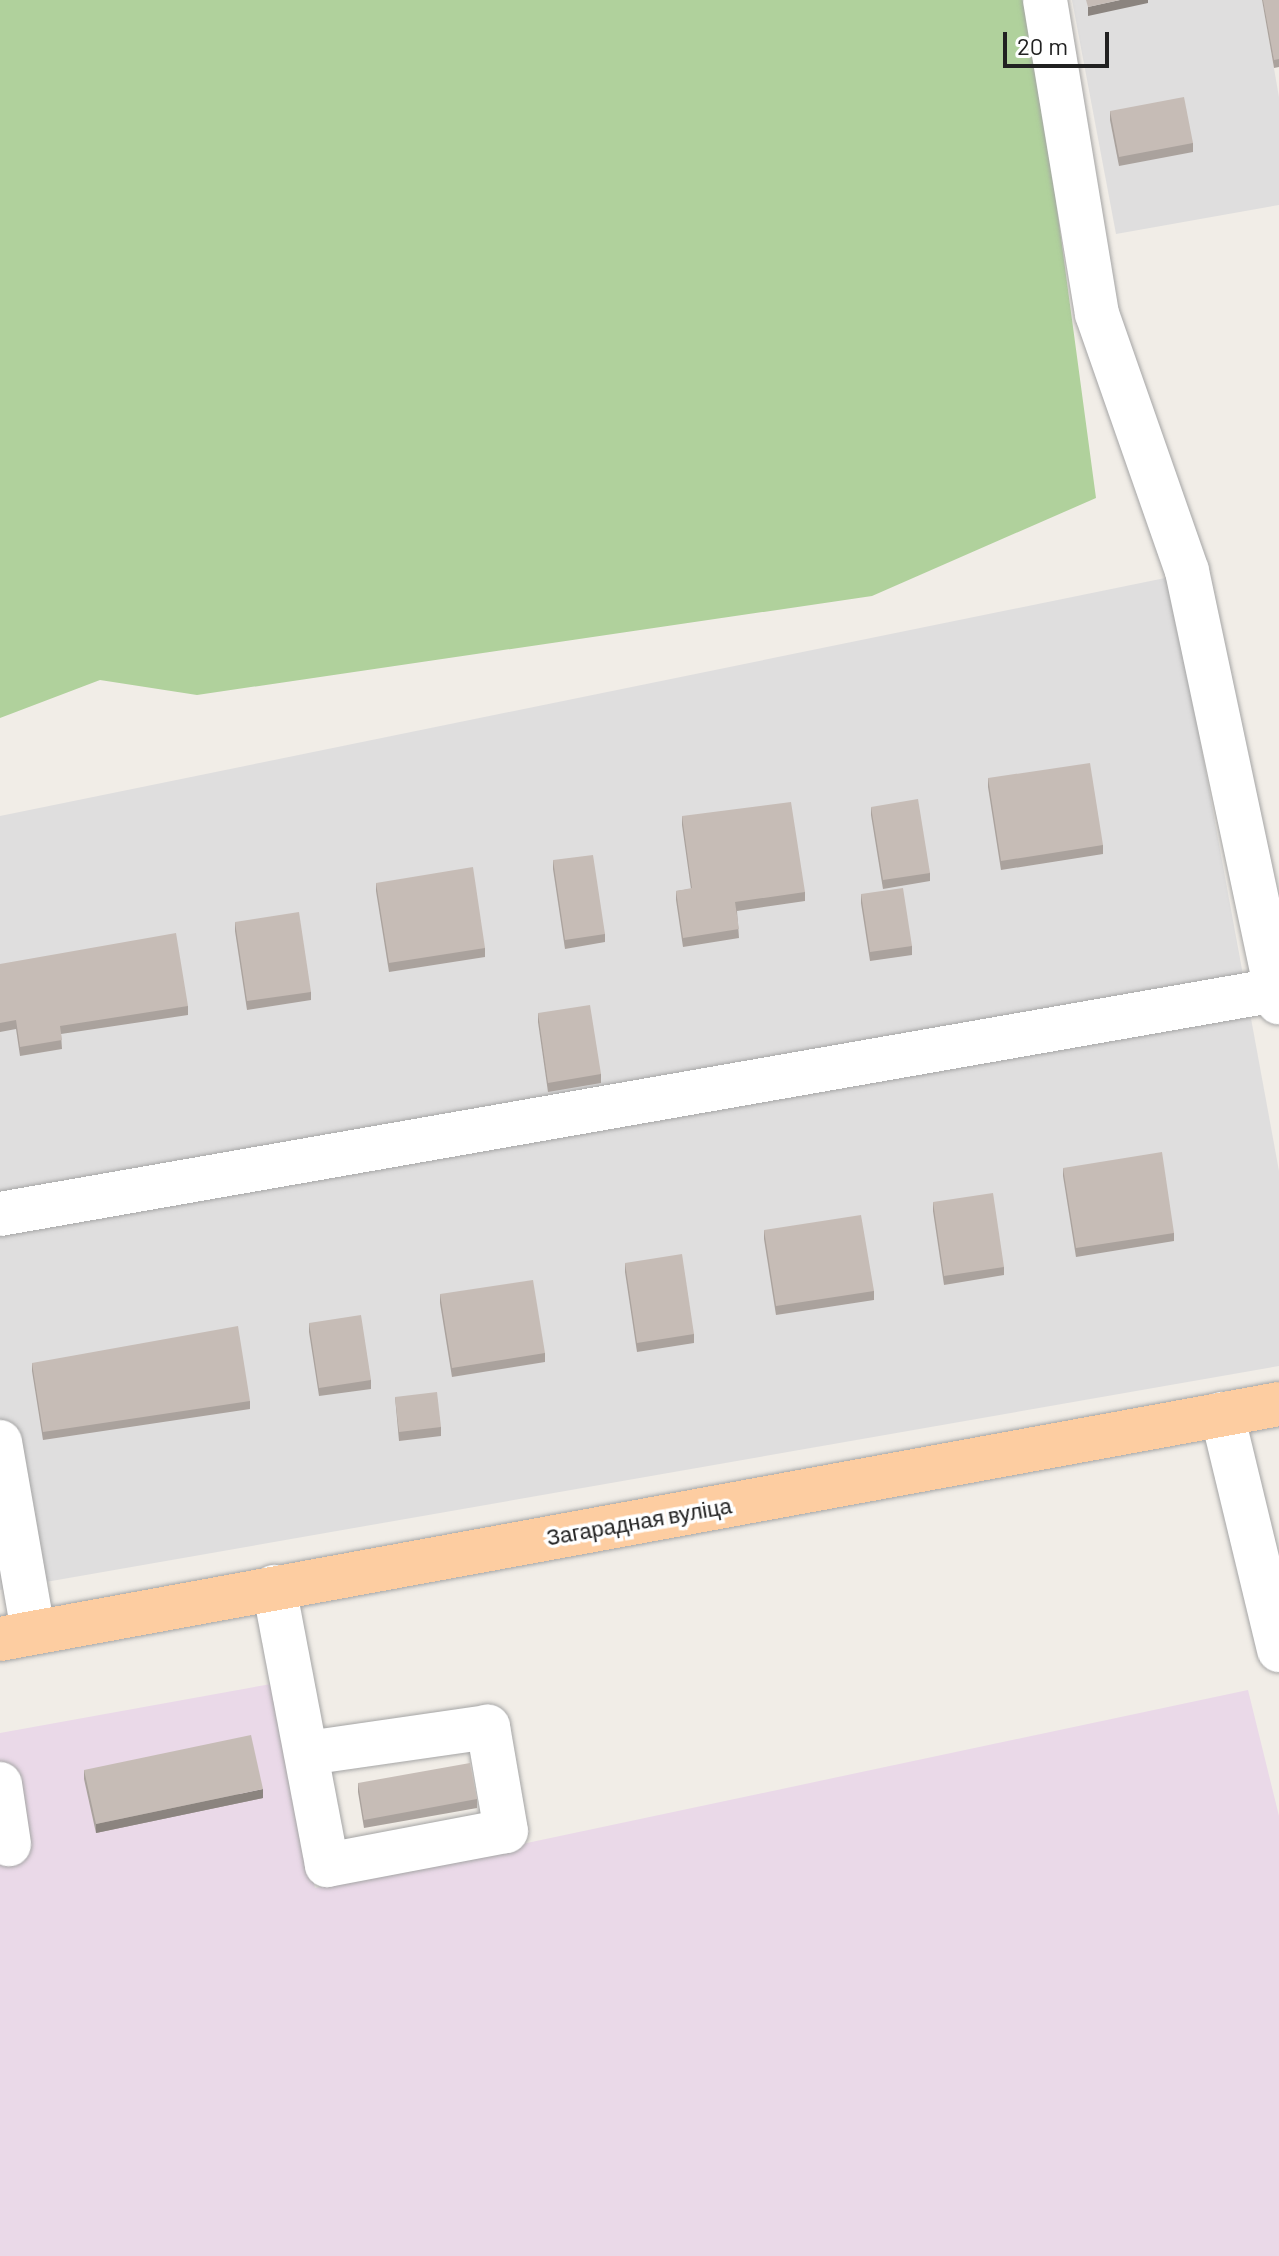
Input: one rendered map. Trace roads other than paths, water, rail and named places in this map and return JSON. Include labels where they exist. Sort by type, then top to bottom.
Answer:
[{"type":"main road","name":"Загарадная вуліца","points":[[17,1636],[1279,1404]]},
{"type":"street","points":[[0,1214],[1278,996],[1187,571],[1097,314],[1045,0]]},
{"type":"street","points":[[1222,1414],[1279,1650]]},
{"type":"street","points":[[0,1442],[17,1636]]},
{"type":"street","points":[[274,1587],[327,1865],[506,1831],[488,1727],[307,1753]]},
{"type":"street","points":[[0,1784],[9,1844]]}]
